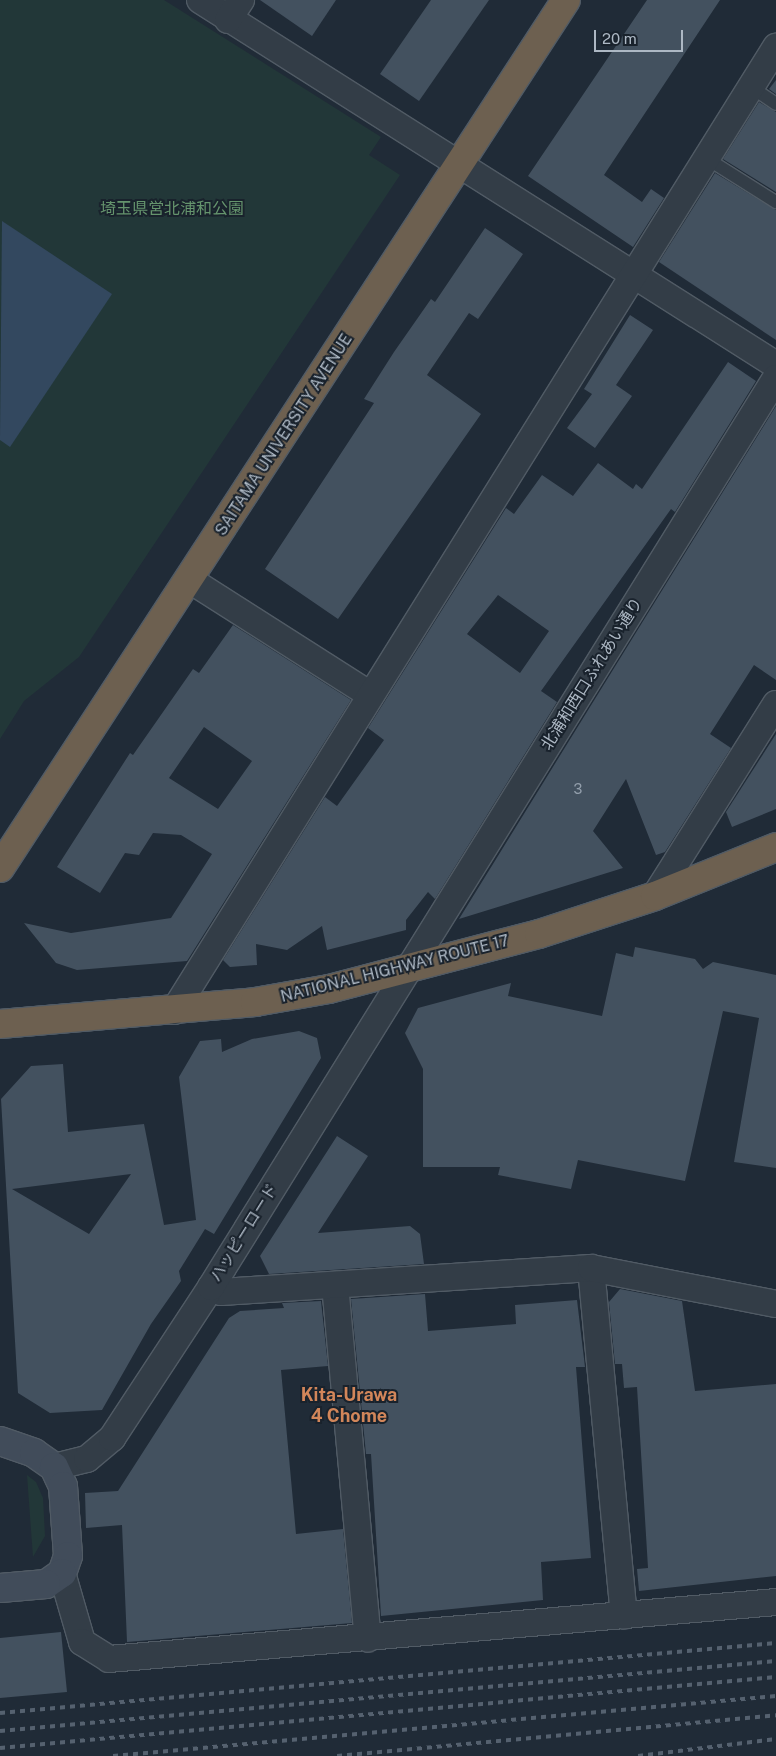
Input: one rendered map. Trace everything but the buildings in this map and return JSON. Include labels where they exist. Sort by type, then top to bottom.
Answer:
[{"type":"highway","name":"SAITAMA UNIVERSITY AVENUE","points":[[0,868],[190,580],[566,0]]},
{"type":"highway","name":"NATIONAL HIGHWAY ROUTE 17","points":[[0,1024],[174,1011],[255,1002],[408,969],[654,896],[776,847]]},
{"type":"street","points":[[200,0],[234,10],[459,165],[776,365]]},
{"type":"street","points":[[174,1011],[369,694],[776,47]]},
{"type":"street","name":"北浦和西口ふれあい通り","points":[[408,969],[776,378]]},
{"type":"street","points":[[190,580],[369,694]]},
{"type":"street","points":[[654,896],[776,704]]},
{"type":"street","name":"ハッピーロード","points":[[54,1467],[87,1459],[112,1438],[211,1286],[408,969]]},
{"type":"street","points":[[211,1286],[221,1292],[591,1268],[776,1304]]},
{"type":"street","points":[[591,1268],[624,1614]]},
{"type":"street","points":[[334,1285],[368,1638]]},
{"type":"street","points":[[0,1440],[34,1453],[54,1467],[64,1486],[68,1556],[62,1573],[82,1642],[109,1659],[776,1602]]},
{"type":"street","points":[[0,1588],[46,1584],[62,1573]]},
{"type":"lane","points":[[751,87],[776,104]]},
{"type":"lane","points":[[706,158],[776,202]]},
{"type":"green space","name":"埼玉県営北浦和公園","points":[[0,0],[164,0],[381,137],[369,155],[400,175],[79,657],[24,701],[0,739]]},
{"type":"green space","points":[[27,1475],[36,1482],[43,1498],[45,1536],[33,1557]]},
{"type":"water","points":[[2,221],[112,294],[10,447],[0,440]]},
{"type":"railway","points":[[0,1713],[776,1643]]},
{"type":"railway","points":[[0,1731],[776,1661]]},
{"type":"railway","points":[[0,1748],[776,1677]]},
{"type":"railway","points":[[113,1756],[776,1696]]},
{"type":"railway","points":[[337,1756],[776,1715]]},
{"type":"railway","points":[[638,1756],[776,1739]]},
{"type":"district","name":"Kita-Urawa 4 Chome","points":[[349,1406]]}]
